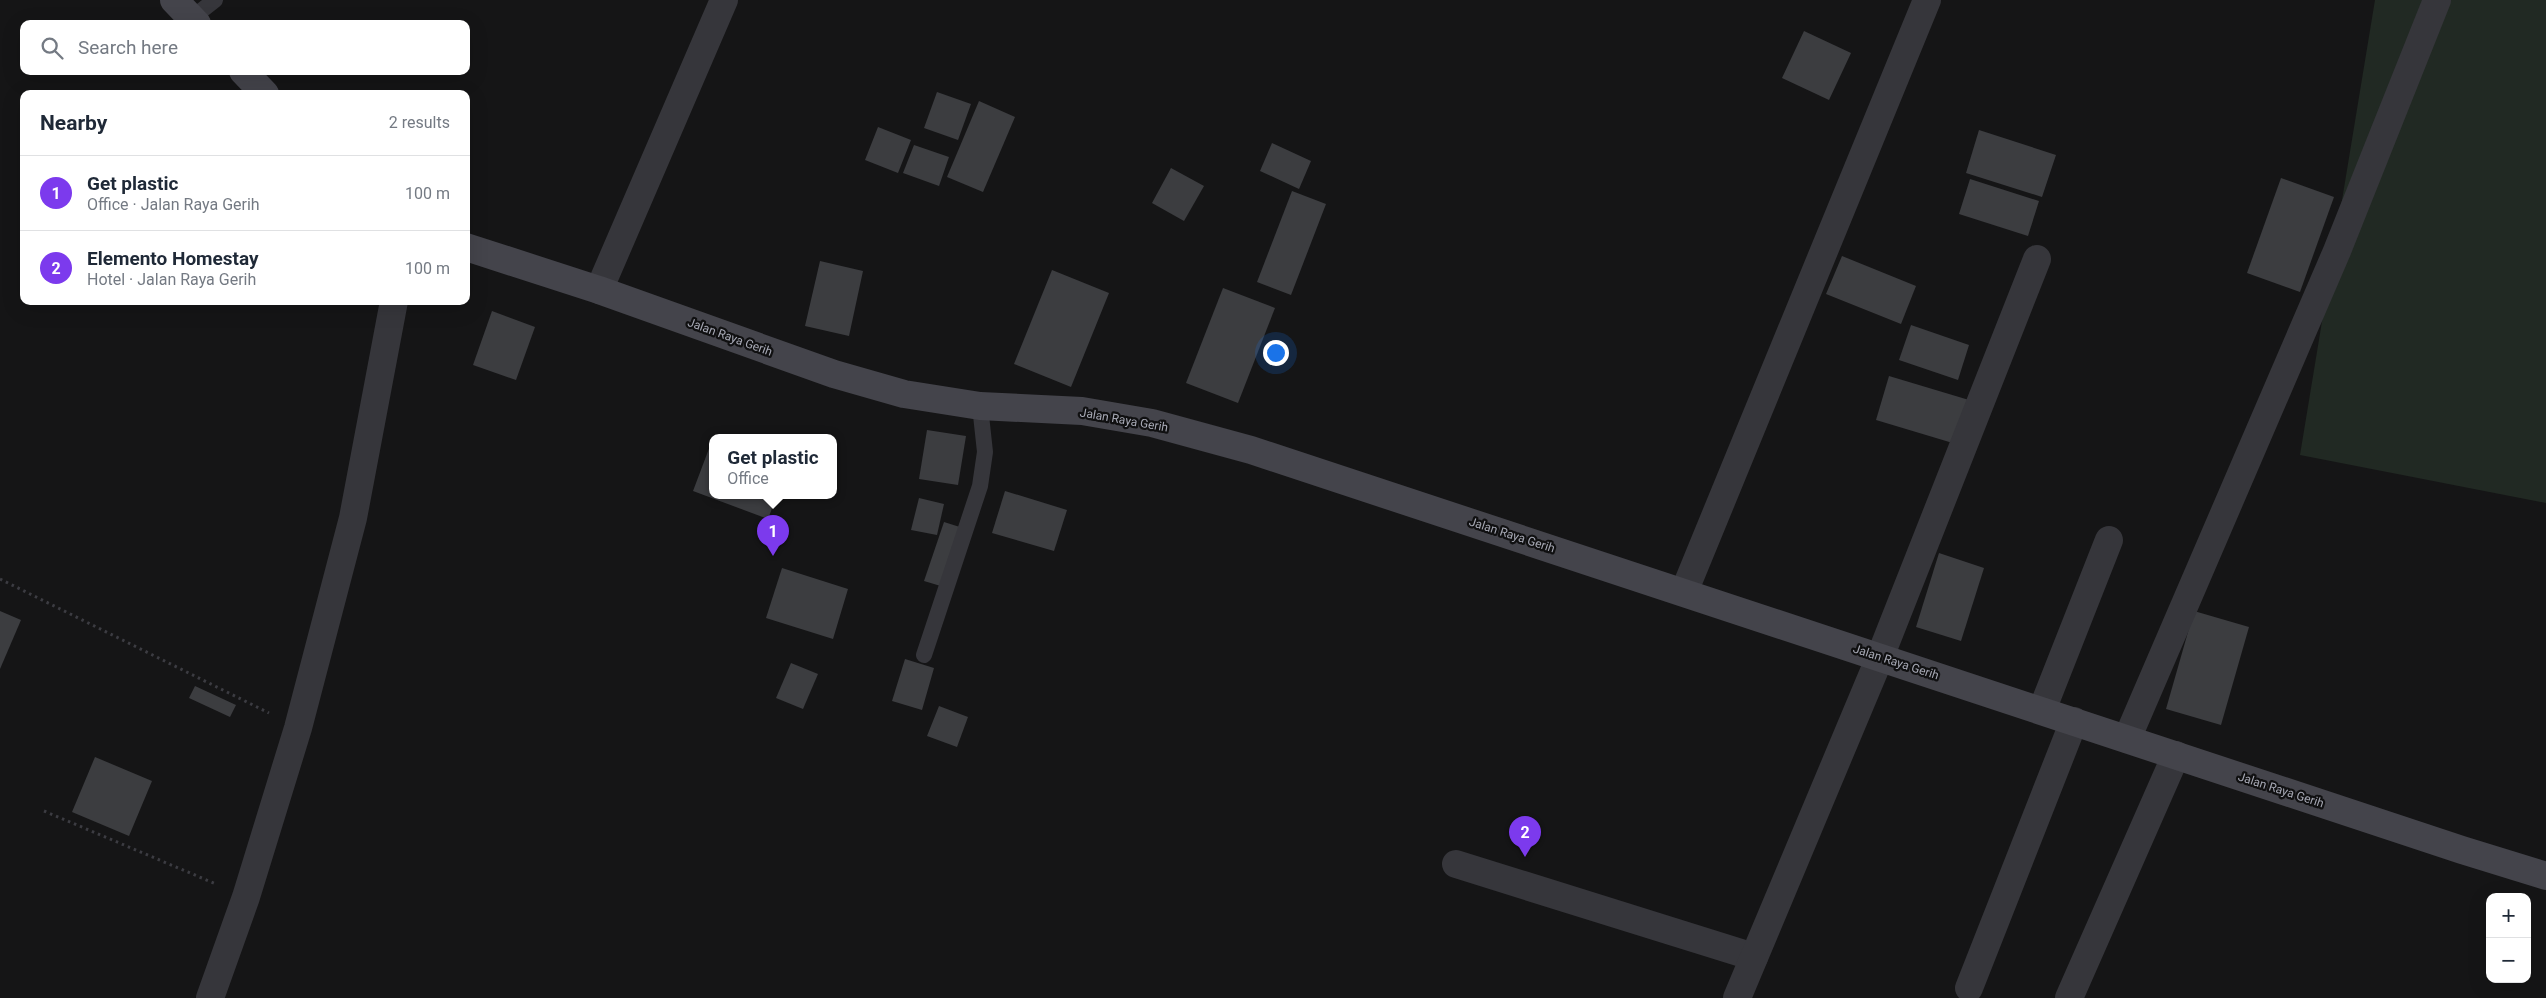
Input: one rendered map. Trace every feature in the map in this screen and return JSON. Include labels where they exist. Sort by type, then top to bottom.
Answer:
[{"type":"street","points":[[599,290],[724,0]]},
{"type":"street","points":[[1684,592],[1927,0]]},
{"type":"street","points":[[2127,739],[2337,251],[2437,0]]},
{"type":"street","points":[[247,75],[261,90]]},
{"type":"street","name":"Jalan Raya Gerih","points":[[470,248],[599,290],[834,374],[904,394],[980,406],[1082,412],[1152,423],[1251,450],[2546,876]]},
{"type":"street","points":[[1737,998],[1880,656],[2037,259]]},
{"type":"street","points":[[210,998],[246,897],[298,728],[353,518],[393,305]]},
{"type":"street","points":[[2042,710],[2109,540]]},
{"type":"street","points":[[1970,988],[2074,721]]},
{"type":"street","points":[[2069,998],[2176,755]]},
{"type":"street","points":[[1456,864],[1754,957]]},
{"type":"lane","points":[[188,14],[215,0]]},
{"type":"lane","points":[[924,655],[980,486],[985,452],[980,406]]},
{"type":"path","points":[[0,578],[298,728]]},
{"type":"path","points":[[44,811],[246,897]]},
{"type":"shaded area","points":[[2375,0],[2546,0],[2546,503],[2300,455]]},
{"type":"building","points":[[1804,31],[1851,53],[1829,100],[1782,78]]},
{"type":"building","points":[[937,92],[971,104],[958,140],[924,128]]},
{"type":"building","points":[[979,101],[1015,117],[983,192],[947,177]]},
{"type":"building","points":[[878,127],[911,140],[898,173],[865,160]]},
{"type":"building","points":[[1979,130],[2056,155],[2042,197],[1966,173]]},
{"type":"building","points":[[1272,143],[1311,161],[1299,189],[1260,171]]},
{"type":"building","points":[[914,145],[949,157],[939,186],[903,173]]},
{"type":"building","points":[[1171,168],[1204,186],[1184,221],[1152,203]]},
{"type":"building","points":[[2281,178],[2334,197],[2300,292],[2247,273]]},
{"type":"building","points":[[1970,179],[2039,201],[2028,236],[1959,214]]},
{"type":"building","points":[[1292,191],[1326,204],[1291,295],[1257,282]]},
{"type":"building","points":[[1842,256],[1916,286],[1901,324],[1826,294]]},
{"type":"building","points":[[820,261],[863,271],[849,336],[805,326]]},
{"type":"building","points":[[1052,270],[1109,293],[1071,387],[1014,364]]},
{"type":"building","points":[[1223,288],[1275,308],[1238,403],[1186,383]]},
{"type":"building","points":[[492,311],[535,327],[516,380],[473,365]]},
{"type":"building","points":[[1911,325],[1969,345],[1958,380],[1899,360]]},
{"type":"building","points":[[1889,376],[1969,400],[1956,444],[1876,420]]},
{"type":"building","points":[[927,430],[966,436],[958,485],[919,479]]},
{"type":"building","points":[[709,449],[709,497],[693,491]]},
{"type":"building","points":[[1005,491],[1067,510],[1054,551],[992,533]]},
{"type":"building","points":[[919,498],[944,504],[937,535],[911,530]]},
{"type":"building","points":[[714,499],[776,499],[768,519]]},
{"type":"building","points":[[944,522],[963,528],[944,587],[924,581]]},
{"type":"building","points":[[1939,553],[1984,568],[1961,641],[1916,627]]},
{"type":"building","points":[[782,568],[848,589],[833,639],[766,618]]},
{"type":"building","points":[[0,611],[21,620],[0,669]]},
{"type":"building","points":[[2194,611],[2249,627],[2221,725],[2166,709]]},
{"type":"building","points":[[905,659],[934,668],[922,710],[892,701]]},
{"type":"building","points":[[791,663],[818,674],[803,709],[776,698]]},
{"type":"building","points":[[195,686],[236,705],[230,717],[189,698]]},
{"type":"building","points":[[939,706],[968,717],[957,747],[927,736]]},
{"type":"building","points":[[95,757],[152,781],[129,836],[72,812]]},
{"type":"place","name":"Get plastic","points":[[773,556]]},
{"type":"place","name":"Elemento Homestay","points":[[1525,857]]}]
